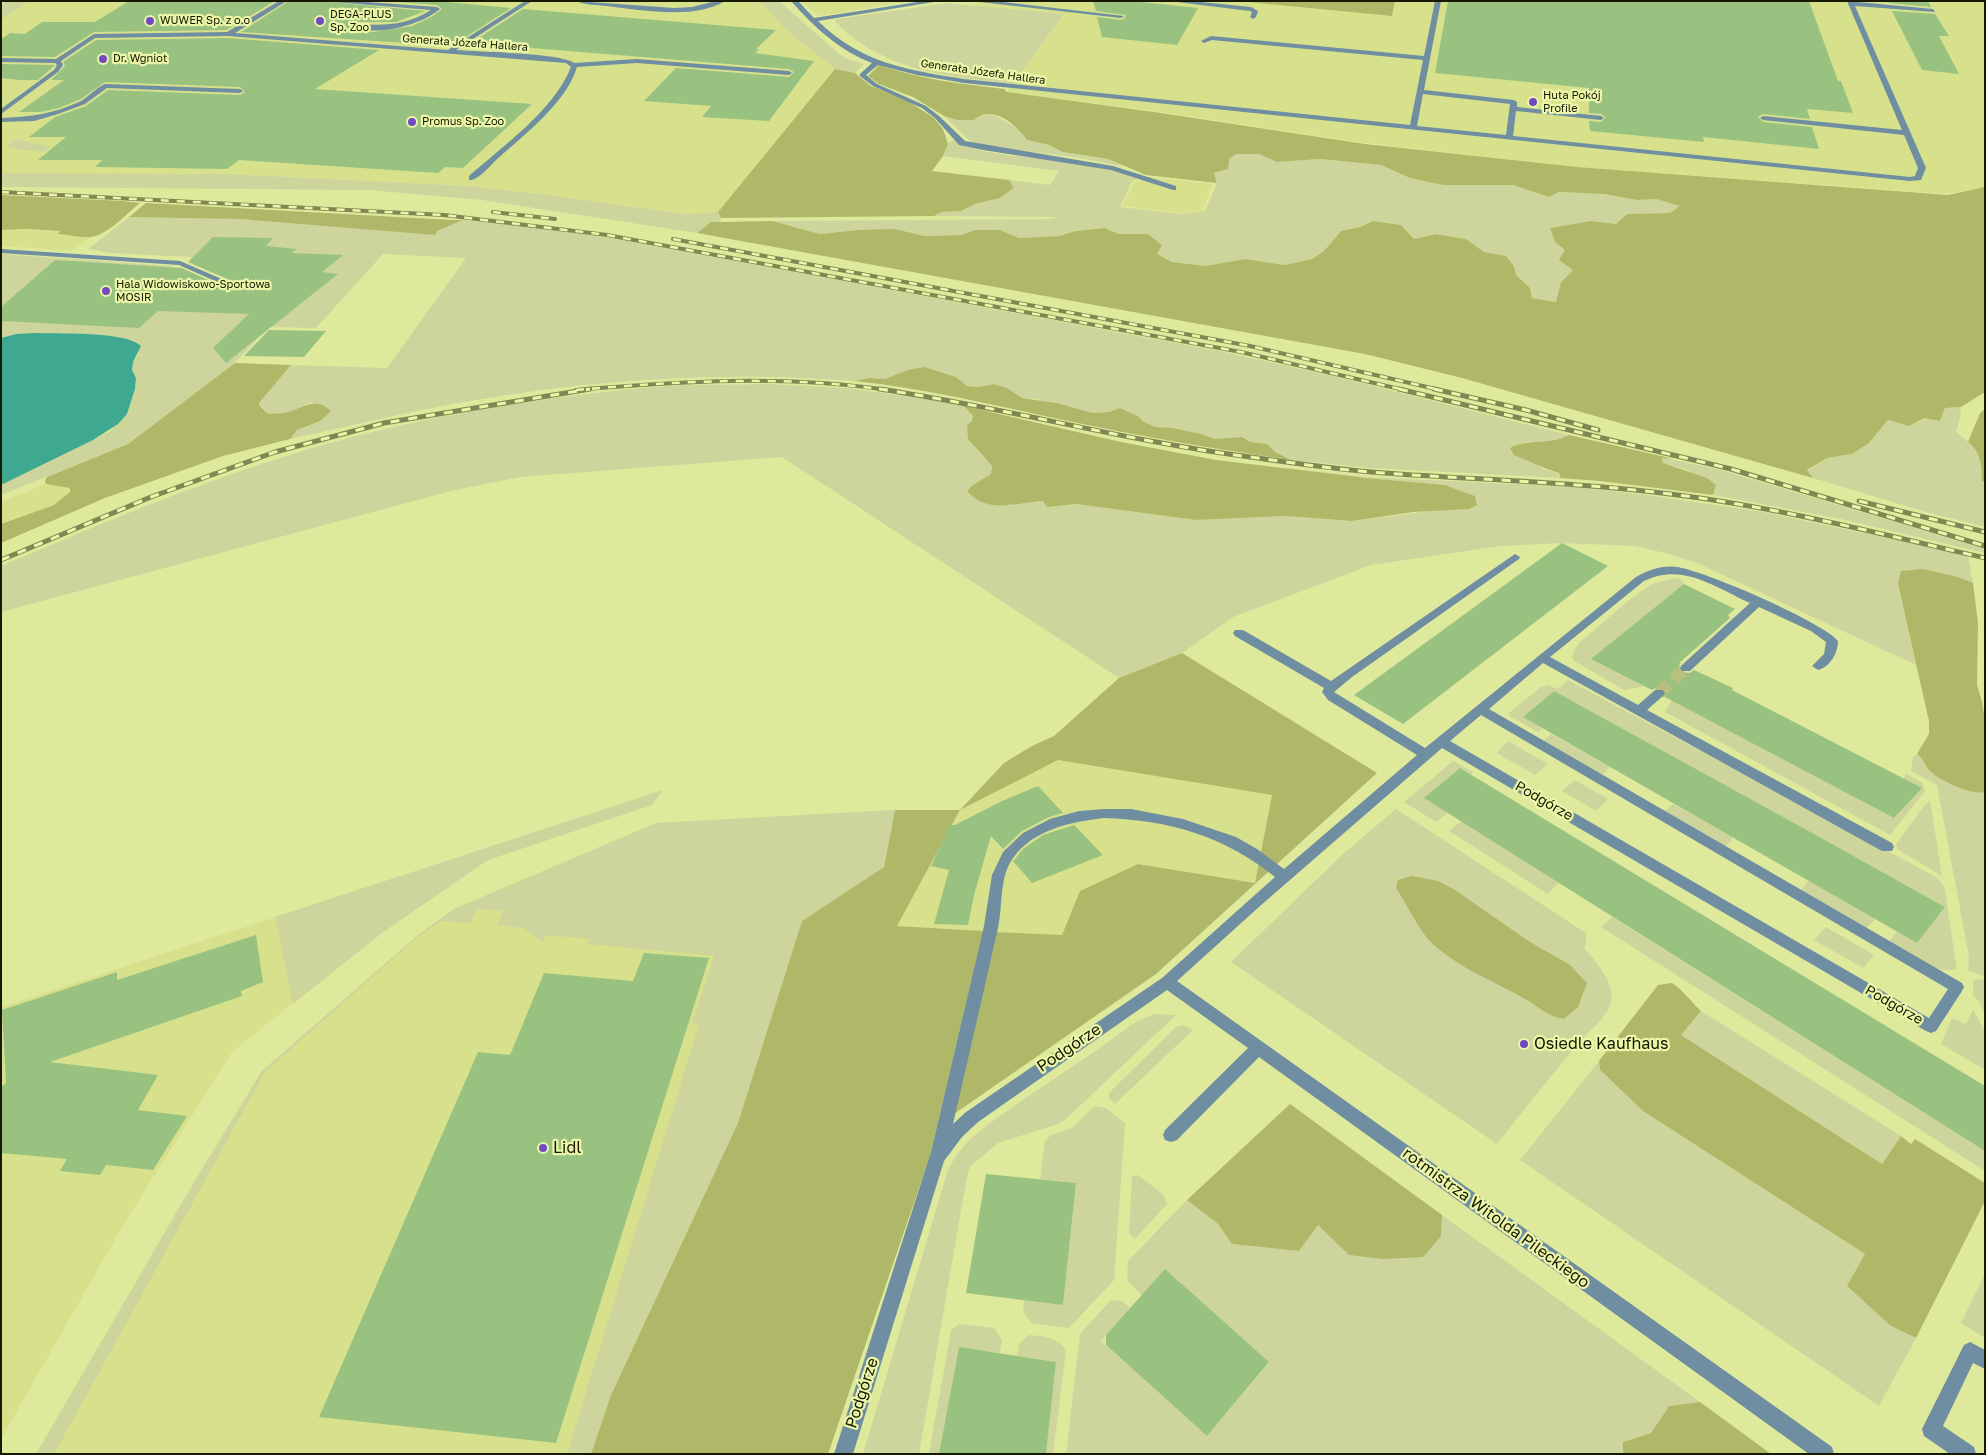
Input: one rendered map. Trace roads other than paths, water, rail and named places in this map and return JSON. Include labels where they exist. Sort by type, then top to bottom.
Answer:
[{"type":"street","points":[[228,34],[284,1]]},
{"type":"street","points":[[324,1],[437,9],[416,23],[402,27],[358,26]]},
{"type":"street","points":[[449,52],[529,1]]},
{"type":"street","points":[[580,1],[684,10],[706,8],[722,1]]},
{"type":"street","name":"Generała Józefa Hallera","points":[[794,1],[843,46],[863,57],[921,74],[964,81],[1890,177],[1918,178],[1922,168],[1907,132]]},
{"type":"street","points":[[813,20],[937,1]]},
{"type":"street","points":[[974,1],[1121,16]]},
{"type":"street","points":[[1171,1],[1251,9],[1255,11],[1253,17]]},
{"type":"street","points":[[1413,128],[1438,1]]},
{"type":"street","points":[[1763,118],[1907,132],[1850,3],[1933,11]]},
{"type":"street","points":[[356,44],[383,28]]},
{"type":"street","name":"Generała Józefa Hallera","points":[[1,112],[56,71],[60,65],[58,60],[94,36],[228,34],[548,58],[568,61],[573,65],[637,61],[789,74]]},
{"type":"street","points":[[1204,41],[1211,38],[1427,58]]},
{"type":"street","points":[[1,60],[58,60]]},
{"type":"street","points":[[877,62],[862,75],[875,85],[924,107],[937,116],[962,143],[983,148],[1113,168],[1174,188]]},
{"type":"street","points":[[472,178],[557,98],[573,75],[573,65]]},
{"type":"street","points":[[1,120],[23,120],[56,114],[83,103],[105,86],[240,91]]},
{"type":"street","points":[[1420,92],[1514,102],[1509,138]]},
{"type":"street","points":[[1513,109],[1601,118]]},
{"type":"street","points":[[1,251],[173,262],[196,269],[236,287]]},
{"type":"street","points":[[1425,754],[1332,697],[1328,692],[1331,687],[1515,557]]},
{"type":"street","name":"Podgórze","points":[[843,1454],[937,1158],[956,1132],[989,1103],[1167,982],[1284,876],[1425,754],[1640,579],[1654,571],[1684,571],[1698,575],[1815,628],[1832,641],[1831,654],[1818,666]]},
{"type":"street","points":[[1686,668],[1758,601]]},
{"type":"street","points":[[1239,633],[1331,687]]},
{"type":"street","points":[[1542,658],[1887,847]]},
{"type":"street","points":[[1639,711],[1659,693]]},
{"type":"street","name":"Podgórze","points":[[1441,741],[1931,1027],[1957,987],[1480,709]]},
{"type":"street","points":[[937,1158],[992,920],[1000,873],[1005,859],[1020,842],[1044,826],[1072,816],[1102,813],[1140,815],[1188,826],[1232,841],[1257,855],[1284,876]]},
{"type":"street","name":"rotmistrza Witolda Pileckiego","points":[[1167,982],[1825,1454]]},
{"type":"street","points":[[1171,1135],[1258,1048]]},
{"type":"street","points":[[1966,1454],[1931,1429],[1970,1351],[1985,1360]]},
{"type":"water","points":[[16,334],[107,336],[133,341],[141,346],[133,362],[132,370],[136,378],[135,389],[127,414],[118,424],[93,440],[1,485],[1,338]]},
{"type":"tunnel","points":[[1659,693],[1686,668]]},
{"type":"railway","points":[[1,192],[444,215],[607,235],[1241,352],[1404,390]]},
{"type":"railway","points":[[493,212],[555,219]]},
{"type":"railway","points":[[673,239],[1250,346],[1440,390]]},
{"type":"railway","points":[[576,390],[732,381],[810,382],[887,390]]},
{"type":"railway","points":[[1,560],[151,497],[275,452],[384,423],[590,389]]},
{"type":"railway","points":[[879,389],[925,396],[1157,442],[1300,464],[1384,473],[1599,487],[1710,499],[1829,522],[1985,558]]},
{"type":"railway","points":[[1399,389],[1731,469],[1985,546]]},
{"type":"railway","points":[[1434,389],[1526,410],[1598,430]]},
{"type":"railway","points":[[1859,501],[1985,532]]},
{"type":"place","name":"WUWER Sp. z o.o","points":[[150,21]]},
{"type":"place","name":"DEGA-PLUS Sp. Zoo","points":[[320,21]]},
{"type":"place","name":"Dr. Wgniot","points":[[103,59]]},
{"type":"place","name":"Huta Pokój Profile","points":[[1533,102]]},
{"type":"place","name":"Promus Sp. Zoo","points":[[412,122]]},
{"type":"place","name":"Hala Widowiskowo-Sportowa MOSIR","points":[[106,291]]},
{"type":"place","name":"Osiedle Kaufhaus","points":[[1524,1044]]},
{"type":"place","name":"Lidl","points":[[543,1148]]}]
